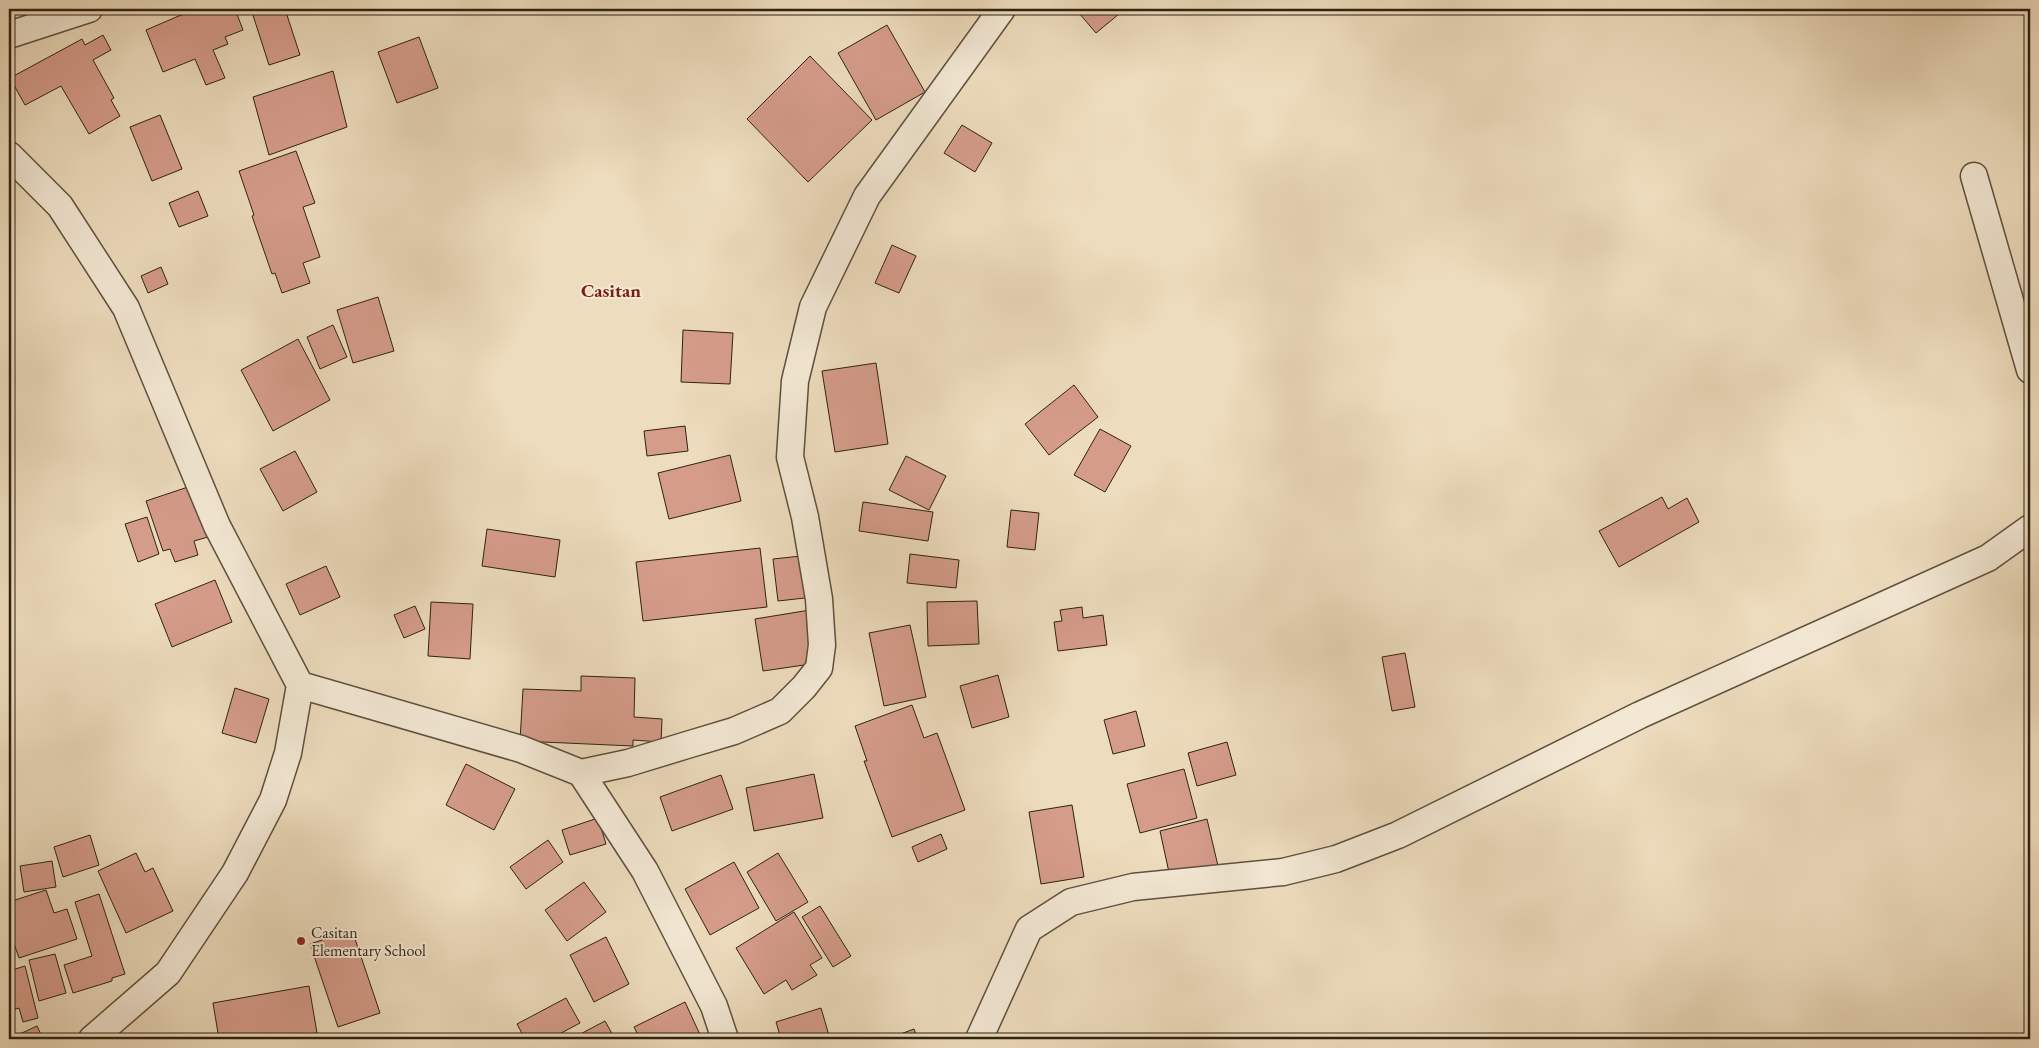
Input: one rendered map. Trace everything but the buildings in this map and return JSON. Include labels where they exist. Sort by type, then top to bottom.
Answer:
[{"type":"street","points":[[9,35],[89,9]]},
{"type":"street","points":[[300,685],[521,749],[580,773],[628,763],[734,730],[780,711],[804,688],[819,668],[822,645],[818,600],[805,516],[790,456],[795,382],[813,307],[867,196],[1002,9]]},
{"type":"street","points":[[9,155],[60,206],[126,308],[217,526],[300,685],[288,753],[273,800],[235,873],[168,973],[92,1039]]},
{"type":"street","points":[[1974,176],[2030,370]]},
{"type":"street","points":[[979,1039],[1030,929],[1070,902],[1133,887],[1283,872],[1336,859],[1398,835],[1640,715],[1988,558],[2030,528]]},
{"type":"street","points":[[580,773],[645,871],[714,1006],[725,1039]]},
{"type":"place","name":"Casitan Elementary School","points":[[301,941]]},
{"type":"district","name":"Casitan","points":[[611,290]]}]
